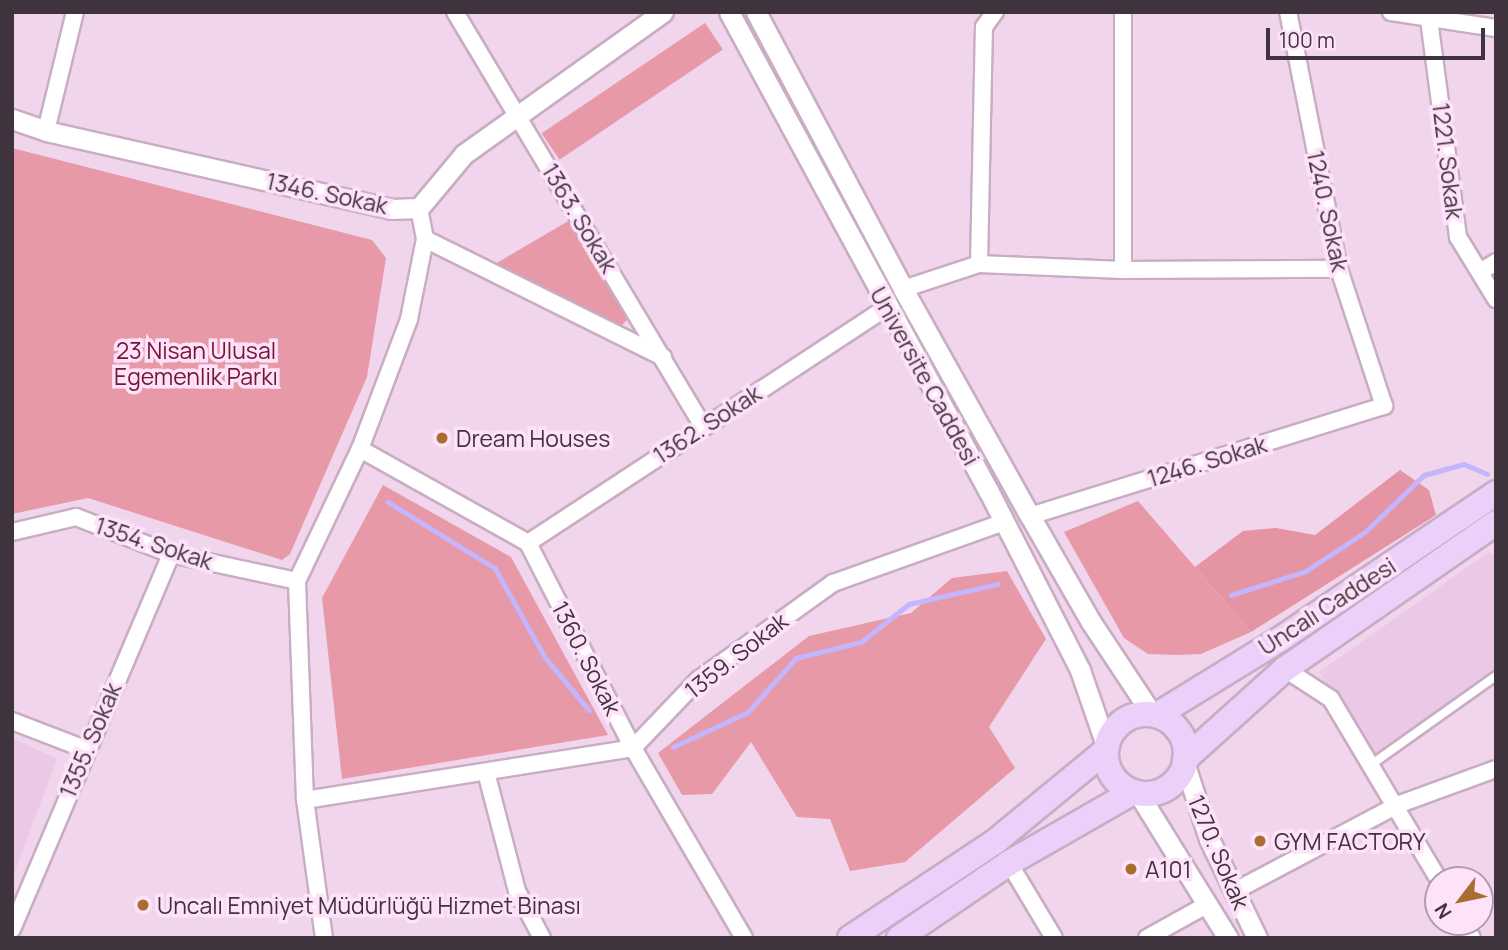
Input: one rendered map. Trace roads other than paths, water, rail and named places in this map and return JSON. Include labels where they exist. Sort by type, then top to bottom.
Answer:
[{"type":"main road","name":"Uncalı Caddesi","points":[[1154,714],[1279,640],[1496,493]]},
{"type":"main road","name":"Uncalı Caddesi","points":[[1185,762],[1285,669],[1496,523]]},
{"type":"main road","points":[[849,938],[996,841],[1106,748],[1115,726],[1126,718],[1154,714],[1175,726],[1183,737],[1185,762],[1171,786],[1159,792],[1135,792],[1009,863],[898,938]]},
{"type":"main road","points":[[1106,748],[1112,776],[1135,792]]},
{"type":"street","points":[[46,131],[75,12]]},
{"type":"street","name":"1363. Sokak","points":[[455,12],[703,425]]},
{"type":"street","name":"1346. Sokak","points":[[12,119],[46,131],[391,209],[419,208],[464,154],[663,12]]},
{"type":"street","name":"Universite Caddesi","points":[[729,12],[1004,522],[1080,670],[1106,748]]},
{"type":"street","name":"Universite Caddesi","points":[[757,12],[903,289],[1030,516],[1091,622],[1154,714]]},
{"type":"street","points":[[979,264],[984,27],[995,12]]},
{"type":"street","points":[[1123,12],[1123,270]]},
{"type":"street","name":"1240. Sokak","points":[[1288,12],[1339,269],[1384,405]]},
{"type":"street","points":[[1391,12],[1429,15],[1496,28]]},
{"type":"street","name":"1221. Sokak","points":[[1429,15],[1458,237],[1496,299]]},
{"type":"street","points":[[324,938],[305,800],[297,581],[360,449],[409,320],[425,239],[419,208]]},
{"type":"street","points":[[425,239],[663,357]]},
{"type":"street","points":[[1480,272],[1496,262]]},
{"type":"street","points":[[903,289],[979,264],[1123,270],[1339,269]]},
{"type":"street","name":"1362. Sokak","points":[[528,543],[703,425],[887,308]]},
{"type":"street","name":"1246. Sokak","points":[[1030,516],[1384,405]]},
{"type":"street","points":[[360,449],[528,543]]},
{"type":"street","name":"1354. Sokak","points":[[12,532],[76,517],[171,554],[297,581]]},
{"type":"street","name":"1359. Sokak","points":[[633,748],[698,680],[832,583],[1004,522]]},
{"type":"street","name":"1360. Sokak","points":[[528,543],[633,748],[744,938]]},
{"type":"street","name":"1355. Sokak","points":[[12,929],[18,897],[171,554]]},
{"type":"street","points":[[1285,669],[1331,699],[1431,866]]},
{"type":"street","points":[[12,721],[85,750]]},
{"type":"street","points":[[305,800],[633,748]]},
{"type":"street","name":"1270. Sokak","points":[[1185,762],[1233,892],[1257,938]]},
{"type":"street","points":[[1233,892],[1397,805],[1496,769]]},
{"type":"street","points":[[486,772],[517,891],[542,938]]},
{"type":"street","name":"1270. Sokak","points":[[1135,792],[1228,938]]},
{"type":"street","points":[[1009,863],[1054,938]]},
{"type":"street","points":[[1147,938],[1208,904]]},
{"type":"lane","points":[[1372,764],[1496,676]]},
{"type":"waterway","points":[[1231,595],[1306,571],[1365,532],[1424,475],[1464,464],[1487,474]]},
{"type":"waterway","points":[[388,502],[495,568],[545,657],[589,710]]},
{"type":"waterway","points":[[673,747],[748,712],[796,658],[861,642],[909,604],[998,584]]},
{"type":"place","name":"Dream Houses","points":[[442,438]]},
{"type":"place","name":"GYM FACTORY","points":[[1260,841]]},
{"type":"place","name":"A101","points":[[1131,869]]},
{"type":"place","name":"Uncalı Emniyet Müdürlüğü Hizmet Binası","points":[[143,905]]},
{"type":"park label","name":"23 Nisan Ulusal Egemenlik Parkı","points":[[196,363]]}]
